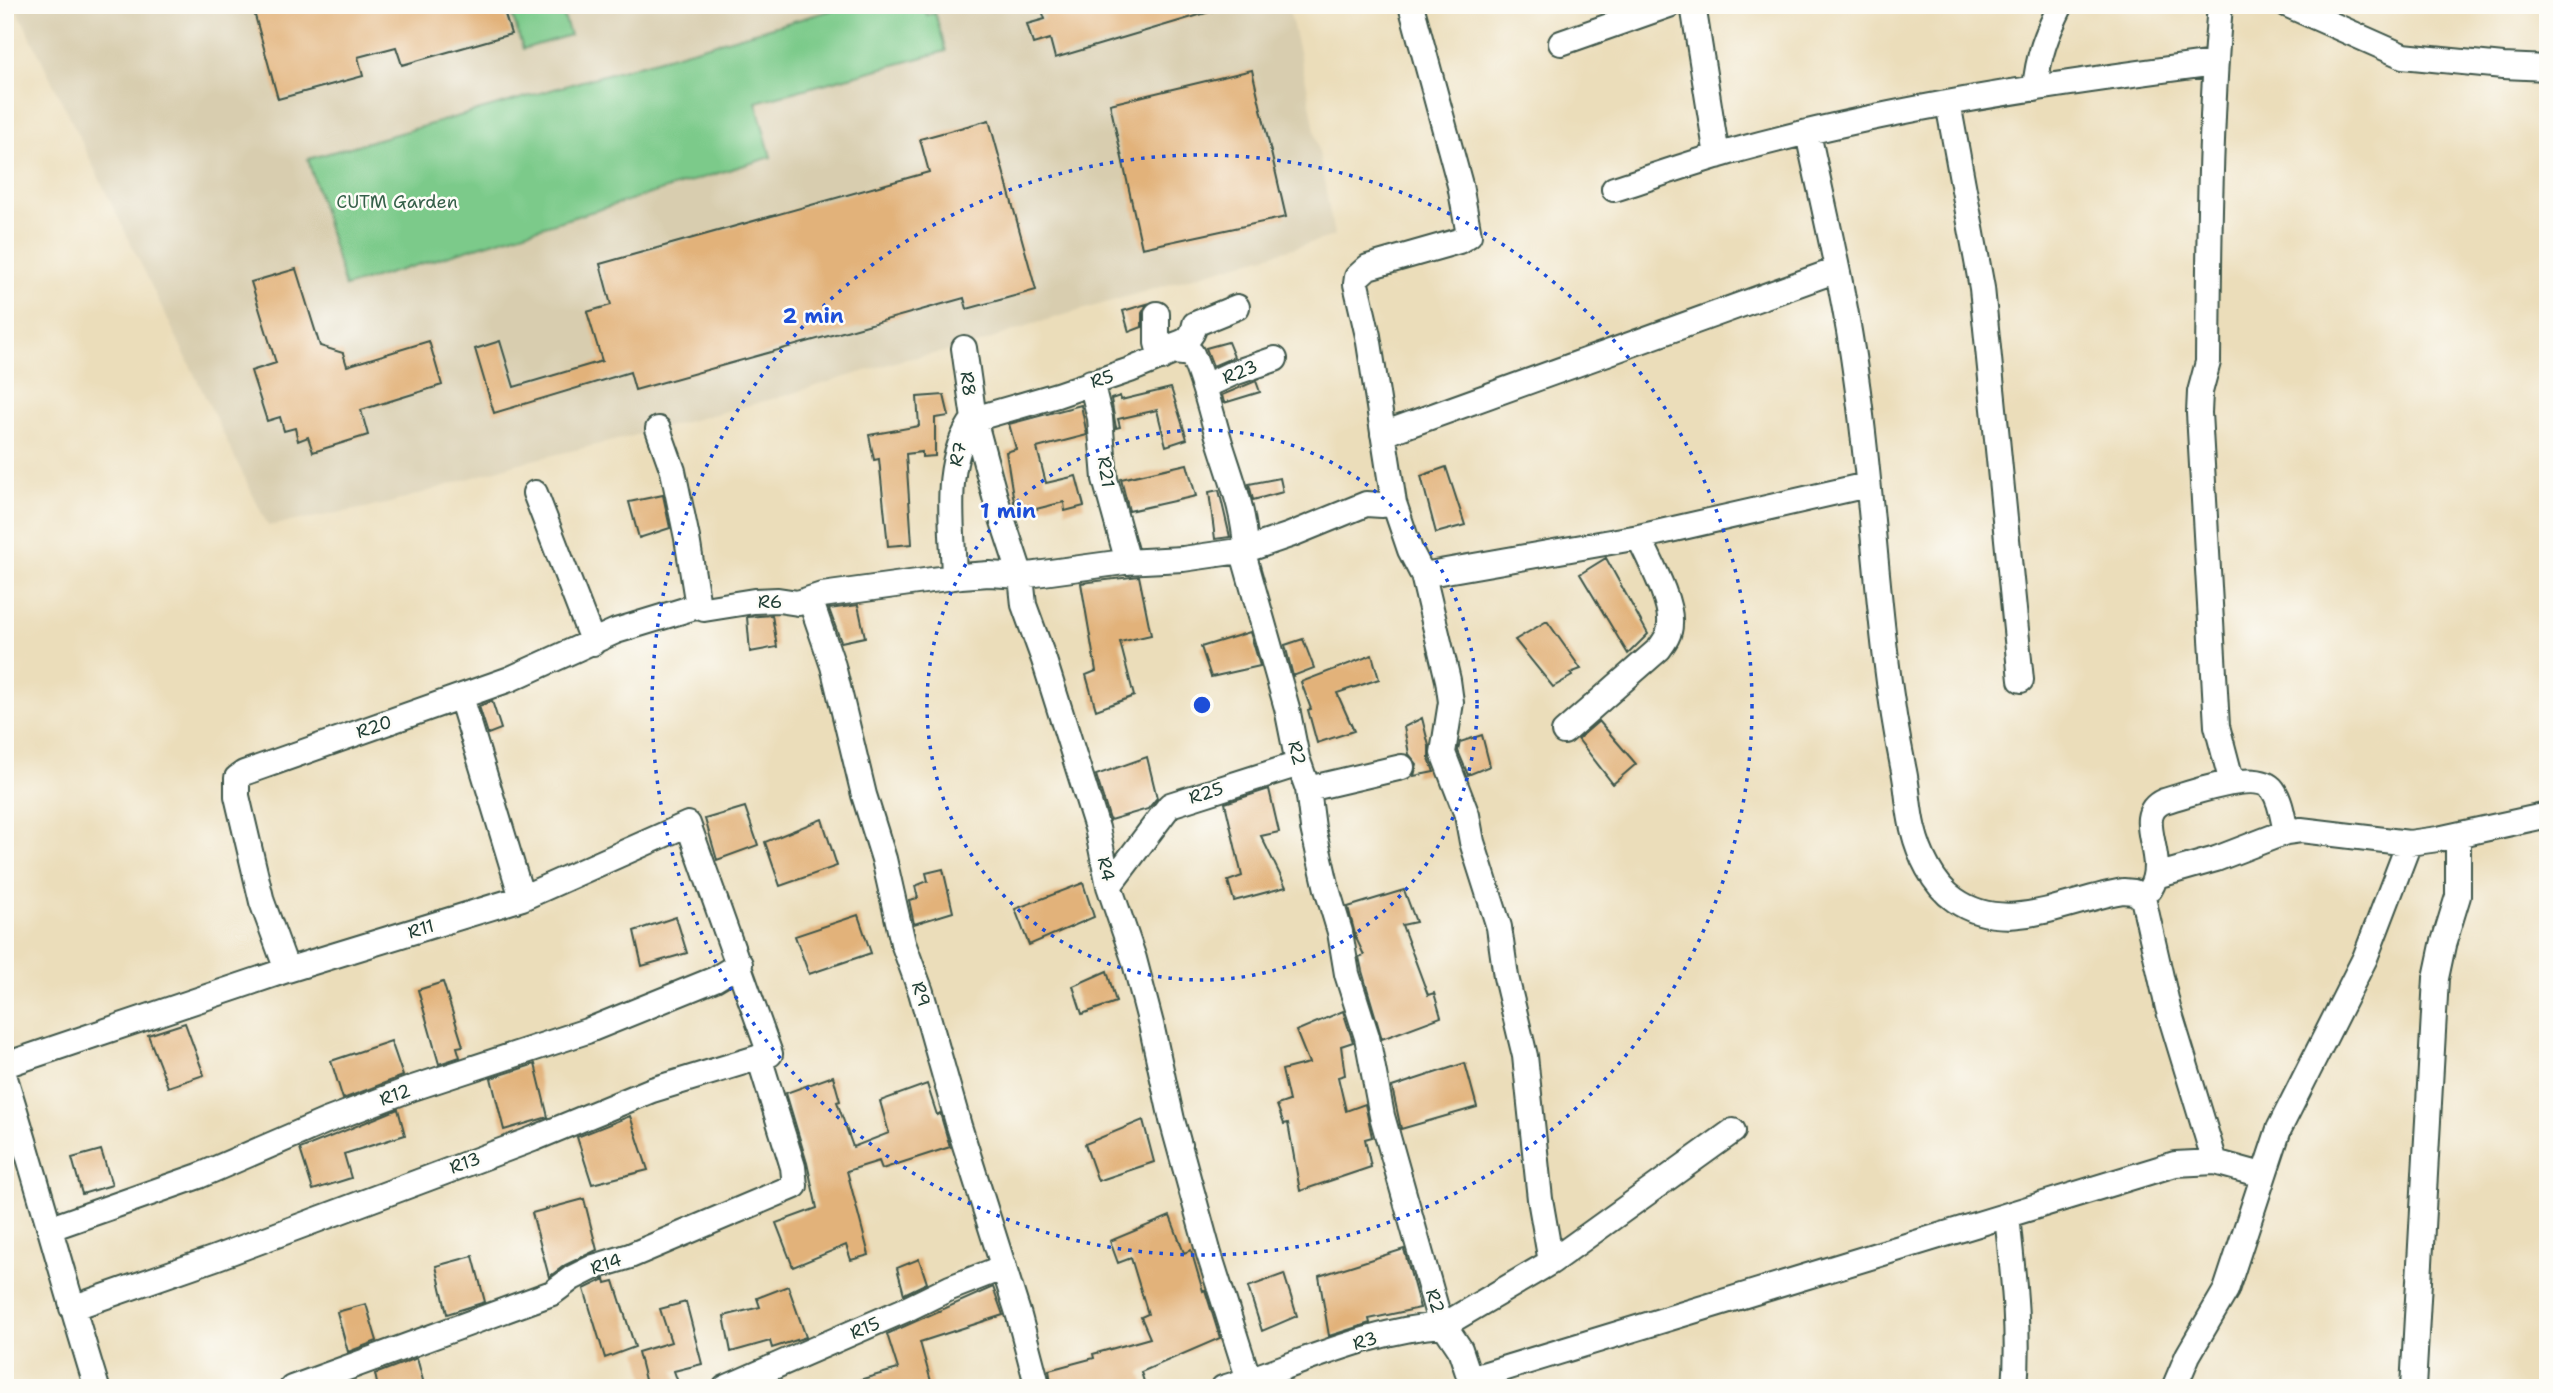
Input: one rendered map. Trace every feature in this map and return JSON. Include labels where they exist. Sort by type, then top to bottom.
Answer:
[{"type":"street","points":[[1411,5],[1460,185],[1469,235],[1458,242],[1368,267],[1357,277],[1356,284],[1368,336],[1394,503],[1410,550],[1423,575],[1448,680],[1451,702],[1443,753],[1467,815],[1472,842],[1499,927],[1506,977],[1525,1056],[1540,1199],[1551,1262]]},
{"type":"street","points":[[1561,43],[1669,5]]},
{"type":"street","points":[[1693,5],[1717,156]]},
{"type":"street","points":[[2035,89],[2038,59],[2047,33],[2062,5]]},
{"type":"street","points":[[2220,5],[2214,64],[2208,362],[2200,393],[2199,413],[2217,726],[2232,783]]},
{"type":"street","points":[[2288,5],[2403,56],[2548,68]]},
{"type":"street","points":[[1614,189],[1717,156],[1948,103],[2214,64]]},
{"type":"street","points":[[1948,103],[1982,288],[2021,680]]},
{"type":"street","points":[[1808,133],[1856,377],[1896,738],[1905,773],[1913,828],[1922,855],[1937,883],[1954,900],[1979,913],[2008,918],[2123,891],[2134,892],[2143,898],[2168,1008],[2215,1162]]},
{"type":"street","points":[[1383,434],[1837,270]]},
{"type":"street","points":[[1237,307],[1195,324],[1190,347],[1205,386],[1237,494],[1246,533],[1246,550]]},
{"type":"street","points":[[1157,314],[1160,354]]},
{"type":"street","name":"R5","points":[[974,419],[1091,382],[1160,354],[1190,347]]},
{"type":"street","name":"R8","points":[[964,348],[974,419]]},
{"type":"street","name":"R23","points":[[1205,386],[1275,359]]},
{"type":"street","name":"R21","points":[[1091,382],[1100,418],[1105,479],[1128,562]]},
{"type":"street","points":[[974,419],[995,497],[1021,576],[1246,550],[1366,504],[1394,503]]},
{"type":"street","name":"R7","points":[[954,577],[951,528],[953,473],[962,435],[974,419]]},
{"type":"street","points":[[658,429],[673,471],[698,606]]},
{"type":"street","points":[[1423,575],[1639,537],[1867,485]]},
{"type":"street","points":[[535,493],[593,643]]},
{"type":"street","points":[[1564,732],[1667,639],[1670,611],[1639,537]]},
{"type":"street","name":"R2","points":[[1246,550],[1245,560],[1308,789],[1313,828],[1340,932],[1347,974],[1367,1037],[1382,1116],[1438,1315],[1444,1325],[1551,1262],[1733,1131]]},
{"type":"street","name":"R6","points":[[698,606],[704,609],[778,600],[799,603],[822,595],[902,582],[989,574],[1021,576]]},
{"type":"street","name":"R4","points":[[1021,576],[1024,605],[1097,828],[1110,886],[1134,959],[1151,1024],[1172,1120],[1206,1243],[1249,1380]]},
{"type":"street","name":"R9","points":[[810,599],[833,666],[868,807],[884,859],[902,943],[921,992],[1038,1388]]},
{"type":"street","name":"R20","points":[[287,970],[262,902],[237,796],[237,778],[244,773],[461,697],[616,631],[698,606]]},
{"type":"street","points":[[461,697],[522,898]]},
{"type":"street","name":"R25","points":[[1110,886],[1170,805],[1299,764]]},
{"type":"street","points":[[1308,789],[1402,766]]},
{"type":"street","points":[[2143,898],[2152,887],[2156,876],[2157,865],[2149,822],[2150,811],[2155,805],[2232,783],[2263,782],[2272,789],[2286,832]]},
{"type":"street","points":[[2156,876],[2217,859],[2286,832],[2301,830],[2409,843],[2548,815]]},
{"type":"street","name":"R11","points":[[5,1065],[287,970],[522,898],[688,824],[740,964]]},
{"type":"street","points":[[2413,1388],[2436,978],[2458,896],[2458,835]]},
{"type":"street","points":[[2174,1388],[2188,1355],[2226,1290],[2244,1240],[2262,1174],[2292,1099],[2365,958],[2409,843]]},
{"type":"street","points":[[740,964],[769,1054],[759,1057]]},
{"type":"street","name":"R12","points":[[51,1228],[199,1176],[326,1121],[413,1088],[587,1031],[715,979],[740,964]]},
{"type":"street","name":"R13","points":[[72,1308],[215,1258],[533,1139],[652,1090],[759,1057]]},
{"type":"street","name":"R14","points":[[292,1388],[552,1293],[572,1278],[594,1267],[630,1256],[795,1186],[793,1167],[759,1057]]},
{"type":"street","points":[[5,1078],[97,1388]]},
{"type":"street","points":[[1444,1325],[1460,1349],[1472,1383],[2175,1164],[2215,1162],[2262,1174]]},
{"type":"street","points":[[2007,1216],[2018,1351],[2015,1388]]},
{"type":"street","name":"R15","points":[[726,1388],[950,1288],[1003,1268]]},
{"type":"street","name":"R3","points":[[1223,1388],[1368,1340],[1420,1326],[1444,1325]]},
{"type":"shaded area","points":[[15,5],[1288,5],[1307,86],[1334,236],[1027,326],[970,347],[902,360],[780,397],[516,464],[387,504],[268,526]]},
{"type":"green space","points":[[509,5],[560,5],[570,35],[523,49]]},
{"type":"green space","name":"CUTM Garden","points":[[850,5],[924,5],[927,15],[935,13],[946,51],[756,102],[771,157],[345,287],[308,159]]},
{"type":"building","points":[[274,5],[502,5],[511,34],[402,65],[396,47],[358,57],[363,76],[278,99],[254,12]]},
{"type":"building","points":[[1040,5],[1215,5],[1216,10],[1055,58],[1050,39],[1033,44],[1027,24],[1045,19]]},
{"type":"building","points":[[1252,70],[1286,217],[1142,248],[1110,104]]},
{"type":"building","points":[[989,120],[1036,290],[967,309],[964,298],[635,390],[630,372],[494,413],[475,349],[500,341],[514,387],[602,361],[587,312],[611,305],[600,264],[929,172],[920,139]]},
{"type":"building","points":[[296,269],[320,346],[343,353],[347,366],[429,341],[442,385],[361,410],[368,435],[313,452],[308,437],[298,441],[295,428],[284,431],[280,417],[267,421],[251,371],[276,363],[251,282]]},
{"type":"building","points":[[1147,304],[1142,313],[1142,327],[1129,332],[1123,311]]},
{"type":"building","points":[[1228,342],[1234,357],[1213,366],[1206,348]]},
{"type":"building","points":[[1256,381],[1260,392],[1224,403],[1222,395]]},
{"type":"building","points":[[1171,388],[1187,439],[1166,446],[1157,410],[1118,419],[1120,427],[1116,428],[1111,399],[1120,396],[1121,400]]},
{"type":"building","points":[[944,395],[949,416],[935,418],[935,456],[922,457],[922,452],[906,454],[912,544],[888,546],[879,459],[874,460],[869,435],[919,426],[917,397]]},
{"type":"building","points":[[1081,405],[1087,435],[1037,448],[1046,483],[1076,476],[1084,506],[1065,511],[1064,502],[1016,514],[1006,452],[1016,449],[1009,424]]},
{"type":"building","points":[[1187,464],[1196,496],[1129,511],[1121,479]]},
{"type":"building","points":[[1446,467],[1465,525],[1436,533],[1421,476]]},
{"type":"building","points":[[1280,478],[1283,492],[1253,500],[1249,484]]},
{"type":"building","points":[[1219,490],[1230,537],[1215,539],[1209,492]]},
{"type":"building","points":[[663,495],[670,528],[639,538],[629,502]]},
{"type":"building","points":[[1606,558],[1648,634],[1628,654],[1580,574]]},
{"type":"building","points":[[1139,576],[1151,635],[1120,642],[1134,696],[1096,710],[1086,675],[1096,671],[1081,583]]},
{"type":"building","points":[[858,605],[865,637],[841,642],[829,609]]},
{"type":"building","points":[[772,615],[777,647],[750,652],[747,617]]},
{"type":"building","points":[[1547,621],[1581,669],[1570,673],[1572,676],[1553,687],[1515,640]]},
{"type":"building","points":[[1250,632],[1260,666],[1211,677],[1201,647]]},
{"type":"building","points":[[1303,639],[1314,668],[1293,676],[1285,645]]},
{"type":"building","points":[[1372,655],[1379,679],[1337,693],[1354,731],[1317,743],[1308,710],[1311,709],[1301,682]]},
{"type":"building","points":[[492,701],[501,729],[488,734],[479,706]]},
{"type":"building","points":[[1422,718],[1434,772],[1414,776],[1417,764],[1409,754],[1404,727]]},
{"type":"building","points":[[1599,721],[1636,764],[1613,784],[1578,739]]},
{"type":"building","points":[[1482,735],[1490,766],[1468,775],[1458,751],[1460,742]]},
{"type":"building","points":[[1147,757],[1157,798],[1148,809],[1110,820],[1096,775]]},
{"type":"building","points":[[1269,789],[1279,832],[1261,836],[1286,887],[1234,901],[1228,881],[1242,876],[1225,803]]},
{"type":"building","points":[[745,807],[758,845],[717,860],[705,819]]},
{"type":"building","points":[[822,819],[837,866],[780,886],[765,842]]},
{"type":"building","points":[[943,869],[953,912],[914,924],[909,900],[918,898],[915,886],[928,881],[926,873]]},
{"type":"building","points":[[1083,883],[1094,917],[1029,945],[1015,909]]},
{"type":"building","points":[[1404,890],[1416,922],[1402,925],[1428,995],[1434,993],[1441,1017],[1382,1039],[1359,957],[1364,955],[1356,938],[1348,907]]},
{"type":"building","points":[[858,915],[871,953],[809,974],[795,936]]},
{"type":"building","points":[[676,917],[687,953],[642,966],[634,931]]},
{"type":"building","points":[[1107,971],[1116,1002],[1082,1014],[1073,986]]},
{"type":"building","points":[[443,982],[463,1046],[457,1047],[460,1057],[439,1064],[418,990]]},
{"type":"building","points":[[1343,1011],[1353,1042],[1341,1046],[1345,1075],[1338,1077],[1346,1111],[1365,1104],[1372,1137],[1365,1139],[1371,1167],[1300,1191],[1288,1123],[1284,1124],[1277,1105],[1289,1101],[1282,1070],[1309,1063],[1296,1031]]},
{"type":"building","points":[[185,1023],[204,1075],[168,1087],[148,1035]]},
{"type":"building","points":[[391,1041],[403,1076],[343,1099],[331,1061]]},
{"type":"building","points":[[1465,1063],[1477,1107],[1401,1129],[1392,1087]]},
{"type":"building","points":[[535,1064],[548,1117],[504,1130],[491,1078]]},
{"type":"building","points":[[833,1076],[840,1101],[837,1102],[853,1147],[889,1133],[880,1101],[927,1084],[937,1115],[940,1113],[950,1147],[882,1169],[879,1161],[847,1171],[869,1255],[851,1260],[846,1245],[793,1267],[776,1223],[817,1208],[786,1093]]},
{"type":"building","points":[[398,1109],[405,1135],[344,1154],[351,1178],[313,1190],[300,1149]]},
{"type":"building","points":[[630,1116],[648,1170],[592,1184],[577,1137]]},
{"type":"building","points":[[1143,1120],[1154,1162],[1098,1181],[1085,1144]]},
{"type":"building","points":[[101,1150],[112,1185],[82,1194],[72,1158]]},
{"type":"building","points":[[584,1199],[597,1250],[565,1265],[549,1277],[532,1213]]},
{"type":"building","points":[[1170,1216],[1184,1253],[1191,1250],[1220,1338],[1141,1372],[1146,1388],[1052,1388],[1049,1370],[1094,1358],[1093,1354],[1150,1338],[1141,1317],[1148,1314],[1131,1258],[1118,1263],[1110,1241]]},
{"type":"building","points":[[1404,1249],[1420,1308],[1369,1319],[1370,1323],[1329,1336],[1319,1276]]},
{"type":"building","points":[[473,1256],[485,1302],[447,1314],[436,1266]]},
{"type":"building","points":[[919,1259],[927,1283],[904,1294],[897,1268]]},
{"type":"building","points":[[1284,1274],[1297,1316],[1262,1331],[1248,1287]]},
{"type":"building","points":[[605,1279],[606,1283],[614,1281],[635,1347],[605,1358],[584,1289]]},
{"type":"building","points":[[788,1286],[806,1337],[772,1348],[770,1341],[731,1352],[724,1316],[760,1307],[757,1298]]},
{"type":"building","points":[[993,1287],[1003,1315],[920,1342],[932,1385],[923,1388],[853,1388],[852,1382],[898,1369],[887,1334]]},
{"type":"building","points":[[686,1302],[702,1364],[674,1371],[680,1388],[647,1388],[638,1352],[671,1342],[660,1309]]},
{"type":"building","points":[[366,1304],[377,1341],[348,1352],[337,1312]]},
{"type":"building","points":[[417,1358],[425,1388],[378,1388],[375,1374]]}]
